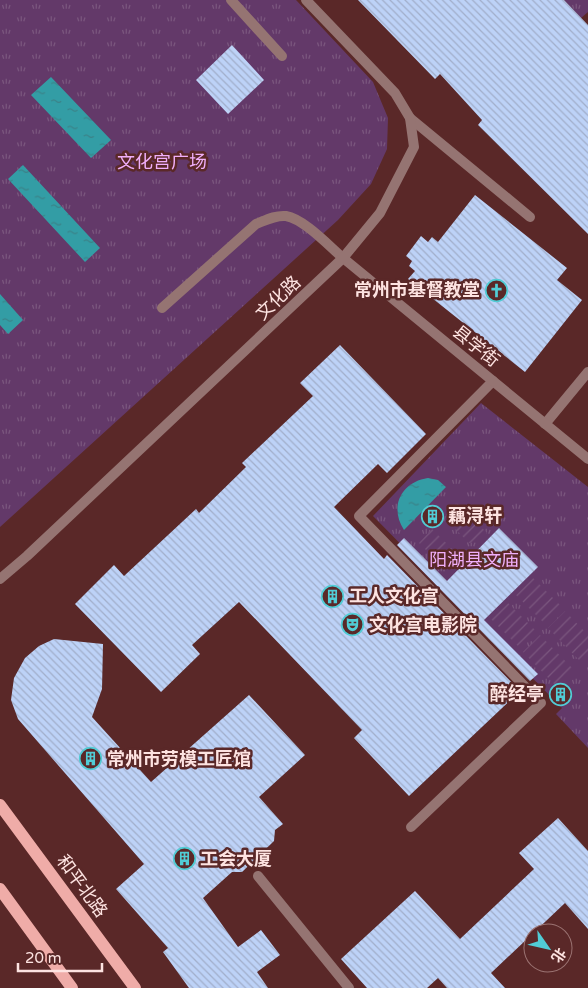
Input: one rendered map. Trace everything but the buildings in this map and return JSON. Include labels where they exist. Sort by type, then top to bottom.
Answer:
[{"type":"main road","name":"和平北路","points":[[0,805],[135,988]]},
{"type":"main road","points":[[0,889],[72,988]]},
{"type":"street","points":[[231,0],[282,56]]},
{"type":"street","name":"文化路","points":[[0,578],[23,560],[343,258],[380,213],[414,146],[410,118],[395,93],[306,0]]},
{"type":"street","points":[[410,118],[530,217]]},
{"type":"street","name":"县学街","points":[[162,308],[256,224],[272,217],[287,216],[305,226],[588,459]]},
{"type":"street","points":[[545,424],[588,372]]},
{"type":"street","points":[[411,827],[541,703],[359,516],[493,381]]},
{"type":"street","points":[[258,876],[349,988]]},
{"type":"green space","name":"文化宫广场","points":[[0,0],[296,0],[373,82],[388,118],[387,149],[371,184],[338,220],[0,527]]},
{"type":"green space","points":[[564,0],[588,0],[588,12],[581,18]]},
{"type":"green space","name":"阳湖县文庙","points":[[481,403],[588,487],[588,748],[556,714],[562,708],[373,516]]},
{"type":"green space","points":[[457,503],[487,533],[479,542],[469,543],[444,517]]},
{"type":"green space","points":[[432,529],[458,555],[456,564],[448,572],[419,543]]},
{"type":"green space","points":[[533,578],[560,605],[543,622],[516,595]]},
{"type":"green space","points":[[508,603],[535,630],[518,646],[491,619]]},
{"type":"green space","points":[[565,611],[588,635],[588,654],[580,661],[548,628]]},
{"type":"green space","points":[[540,635],[573,669],[555,685],[523,652]]},
{"type":"water","points":[[51,77],[111,140],[91,158],[31,95]]},
{"type":"water","points":[[23,165],[100,248],[85,262],[8,179]]},
{"type":"water","points":[[0,294],[23,320],[8,334],[0,325]]},
{"type":"water","points":[[428,478],[438,480],[446,487],[404,530],[398,513],[400,497],[411,485],[419,480]]},
{"type":"place","name":"常州市基督教堂","points":[[496,290]]},
{"type":"place","name":"藕浔轩","points":[[432,516]]},
{"type":"place","name":"工人文化宫","points":[[333,596]]},
{"type":"place","name":"文化宫电影院","points":[[353,625]]},
{"type":"place","name":"醉经亭","points":[[560,694]]},
{"type":"place","name":"常州市劳模工匠馆","points":[[91,759]]},
{"type":"place","name":"工会大厦","points":[[184,859]]}]
